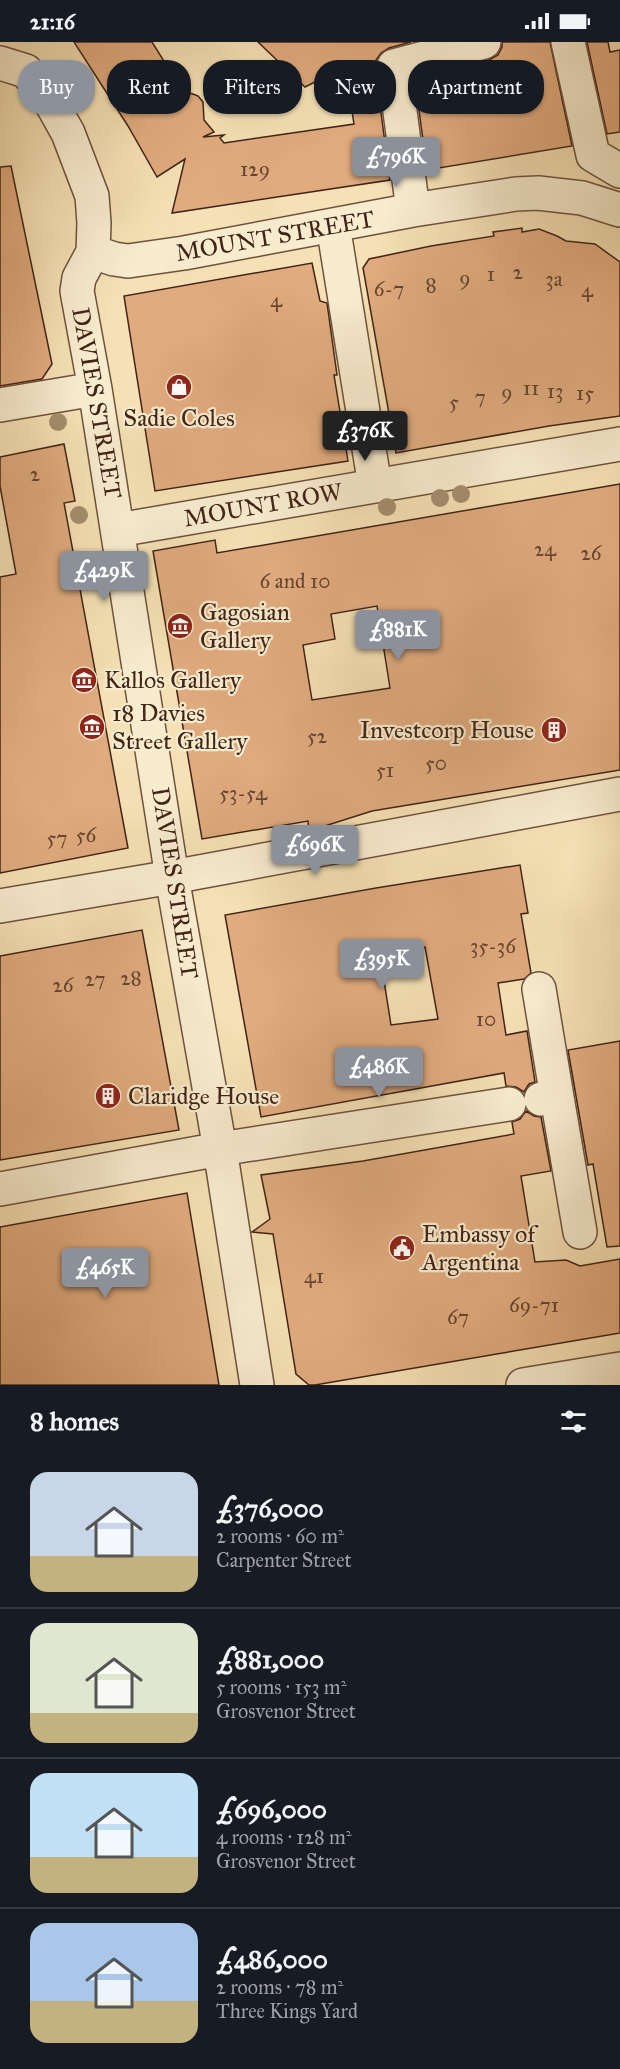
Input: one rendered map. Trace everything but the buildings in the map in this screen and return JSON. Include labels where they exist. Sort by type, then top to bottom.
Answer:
[{"type":"street","points":[[413,210],[394,66],[484,42]]},
{"type":"street","points":[[568,42],[593,155],[620,171]]},
{"type":"street","name":"DAVIES STREET","points":[[0,63],[26,71],[49,99],[68,133],[92,196],[93,252],[79,278],[77,291],[96,389],[172,877],[220,1149],[257,1385]]},
{"type":"street","name":"MOUNT STREET","points":[[93,252],[128,261],[184,254],[413,210],[527,194],[615,198]]},
{"type":"street","points":[[333,225],[375,486]]},
{"type":"street","points":[[0,405],[96,389]]},
{"type":"street","name":"MOUNT ROW","points":[[118,530],[620,444]]},
{"type":"street","points":[[0,906],[172,877],[620,794]]},
{"type":"street","points":[[539,989],[536,1100],[580,1232]]},
{"type":"street","points":[[0,1189],[220,1149],[536,1100]]},
{"type":"street","points":[[523,1385],[609,1375]]},
{"type":"place","name":"Sadie Coles","points":[[179,387]]},
{"type":"place","name":"Gagosian Gallery","points":[[180,626]]},
{"type":"place","name":"Kallos Gallery","points":[[84,680]]},
{"type":"place","name":"18 Davies Street Gallery","points":[[92,727]]},
{"type":"place","name":"Investcorp House","points":[[554,730]]},
{"type":"place","name":"Claridge House","points":[[108,1096]]},
{"type":"place","name":"Embassy of Argentina","points":[[402,1248]]}]
